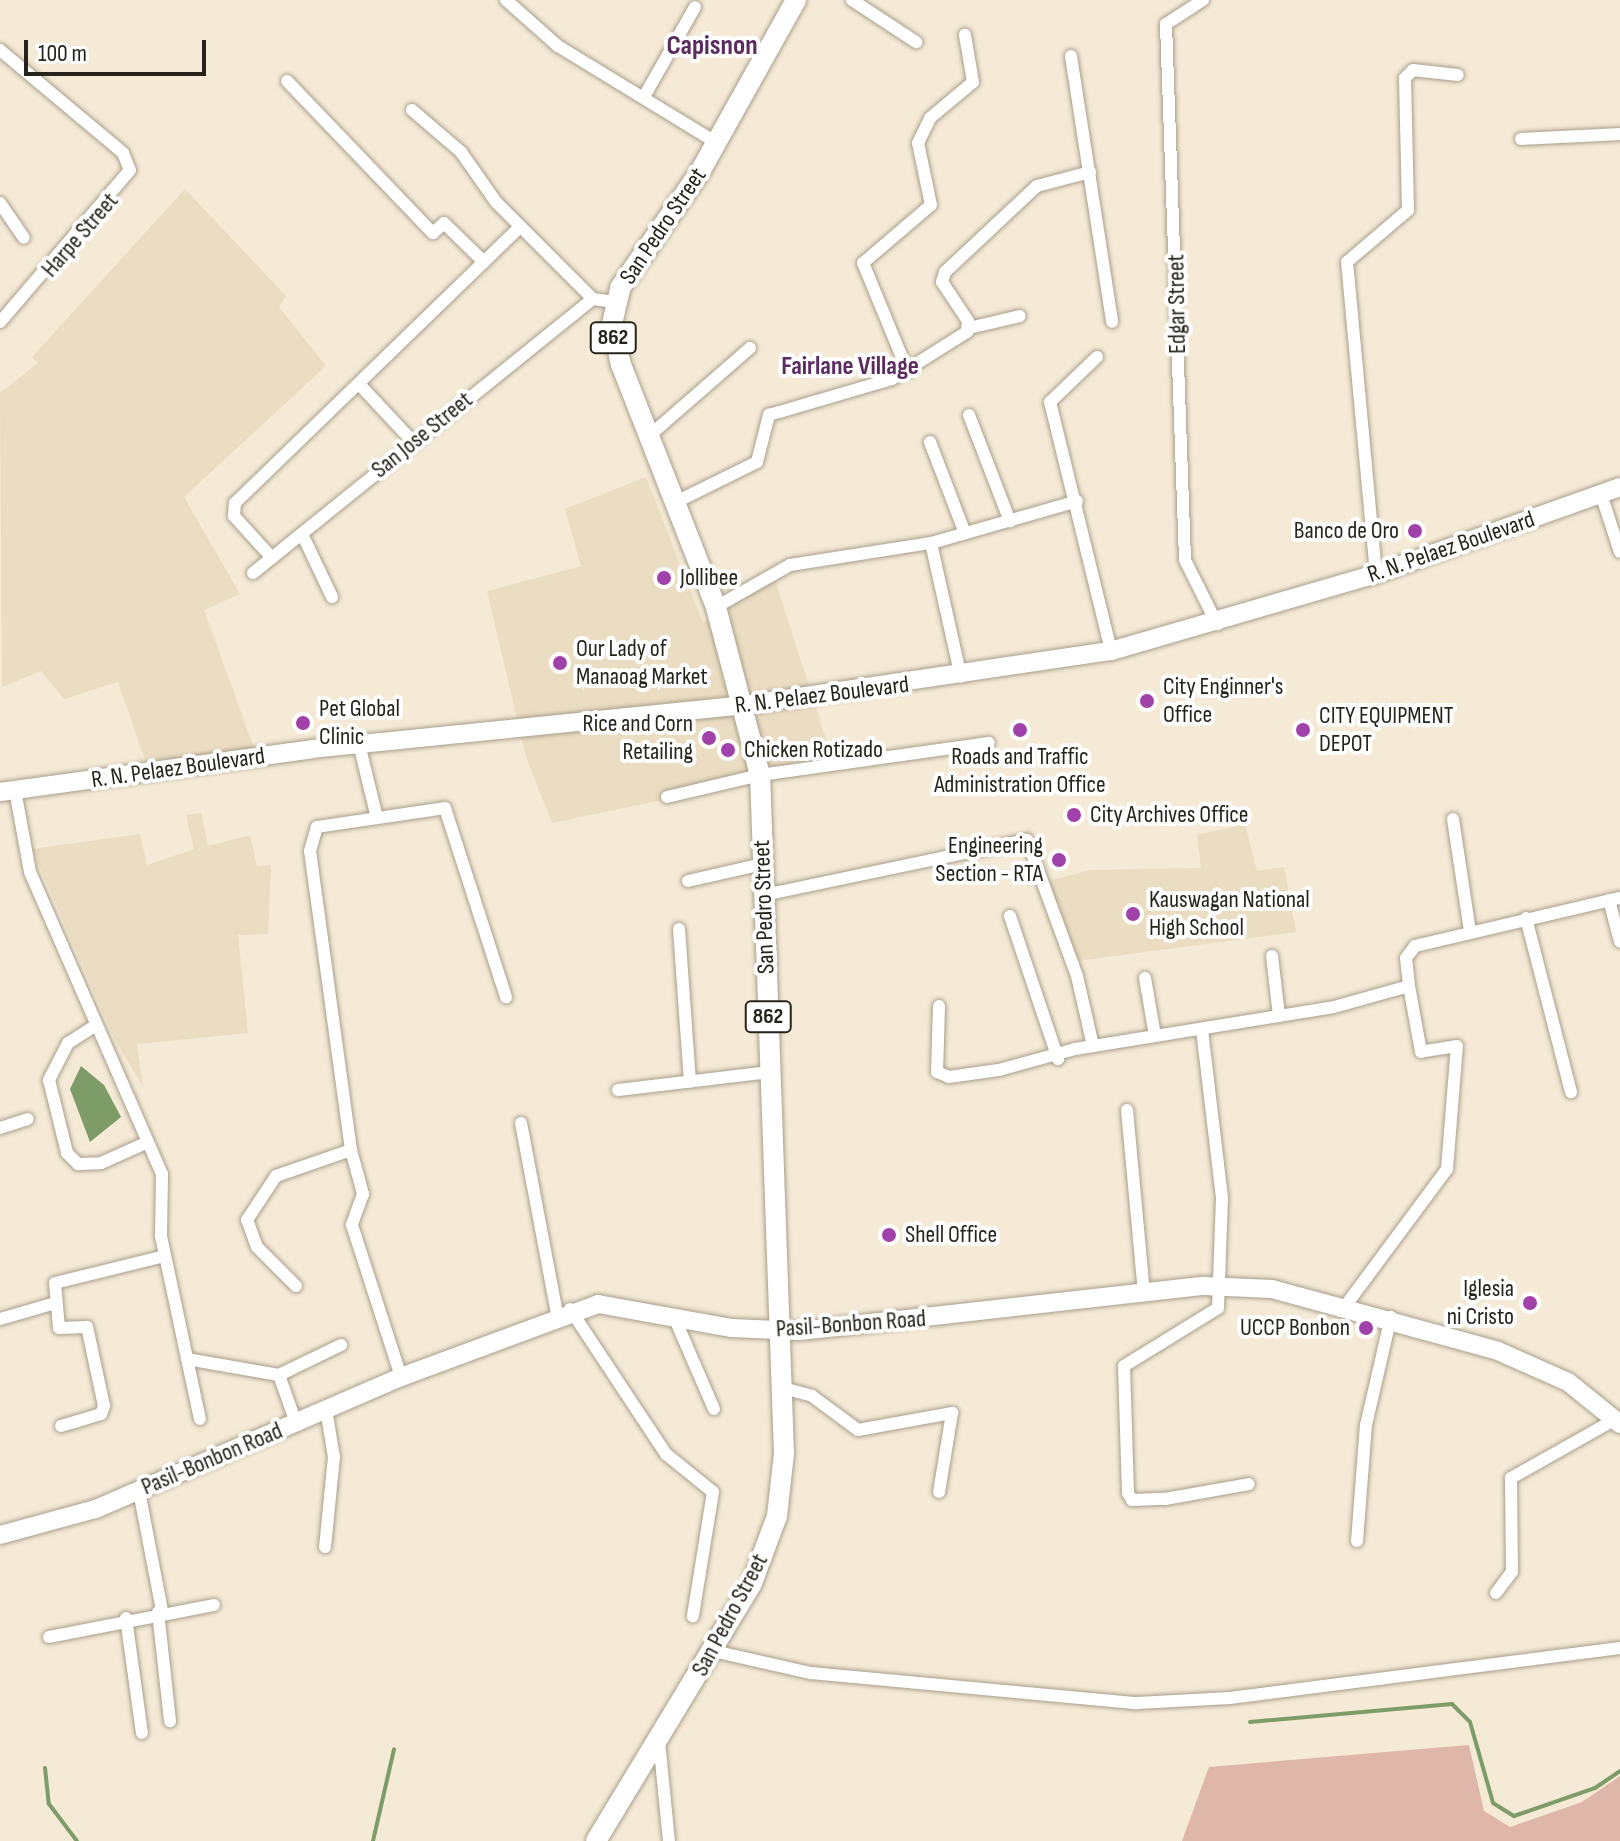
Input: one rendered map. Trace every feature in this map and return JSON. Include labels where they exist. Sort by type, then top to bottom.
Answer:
[{"type":"main road","name":"San Pedro Street","points":[[602,1837],[713,1651],[774,1527],[784,1466],[760,775],[716,607],[614,341],[615,302],[717,143],[796,0]]},
{"type":"street","points":[[506,0],[558,46],[645,95],[717,143]]},
{"type":"street","points":[[852,0],[916,42]]},
{"type":"street","name":"Edgar Street","points":[[1203,0],[1166,24],[1185,552],[1217,624]]},
{"type":"street","points":[[645,95],[695,7]]},
{"type":"street","points":[[908,372],[863,263],[931,205],[918,143],[930,118],[973,82],[965,35]]},
{"type":"street","name":"Harpe Street","points":[[0,50],[123,153],[130,170],[0,322]]},
{"type":"street","points":[[1071,56],[1112,322]]},
{"type":"street","points":[[1376,574],[1346,265],[1408,210],[1405,78],[1413,70],[1458,75]]},
{"type":"street","points":[[287,81],[433,233],[444,223],[484,262]]},
{"type":"street","points":[[412,110],[461,152],[519,228],[593,299],[615,302]]},
{"type":"street","points":[[1521,139],[1620,134]]},
{"type":"street","points":[[969,328],[942,282],[945,272],[1037,186],[1090,172]]},
{"type":"street","points":[[0,203],[24,238]]},
{"type":"street","points":[[272,558],[233,507],[519,228]]},
{"type":"street","name":"San Jose Street","points":[[253,573],[593,299]]},
{"type":"street","points":[[676,502],[757,462],[769,415],[908,372],[969,328],[1020,316]]},
{"type":"street","points":[[649,436],[750,348]]},
{"type":"street","points":[[1097,357],[1051,397],[1111,651]]},
{"type":"street","points":[[359,384],[413,442]]},
{"type":"street","points":[[969,415],[1010,521]]},
{"type":"street","points":[[930,442],[965,533]]},
{"type":"street","name":"R. N. Pelaez Boulevard","points":[[8,791],[359,744],[744,705],[961,677],[1111,651],[1217,624],[1376,574],[1620,487]]},
{"type":"street","points":[[1601,494],[1620,552]]},
{"type":"street","points":[[716,607],[790,565],[931,543],[1077,501]]},
{"type":"street","points":[[302,534],[332,597]]},
{"type":"street","points":[[931,543],[961,677]]},
{"type":"street","points":[[667,797],[760,775],[989,743]]},
{"type":"street","points":[[359,744],[376,814]]},
{"type":"street","points":[[8,791],[30,872],[166,1187],[165,1256],[200,1419]]},
{"type":"street","points":[[401,1377],[352,1225],[363,1194],[351,1150],[310,845],[317,827],[376,814],[449,812],[506,997]]},
{"type":"street","points":[[1453,819],[1470,931]]},
{"type":"street","points":[[764,895],[1027,840],[1077,976],[1093,1046]]},
{"type":"street","points":[[688,881],[762,864]]},
{"type":"street","points":[[1346,1305],[1447,1169],[1457,1046],[1421,1052],[1409,986],[1412,948],[1470,931],[1614,899],[1620,942]]},
{"type":"street","points":[[1010,916],[1058,1059]]},
{"type":"street","points":[[1526,918],[1571,1092]]},
{"type":"street","points":[[679,929],[690,1082]]},
{"type":"street","points":[[1272,956],[1279,1016]]},
{"type":"street","points":[[1145,978],[1155,1036]]},
{"type":"street","points":[[939,1006],[935,1066],[943,1076],[1058,1059],[1093,1046],[1279,1016],[1409,986]]},
{"type":"street","points":[[96,1025],[72,1039],[51,1073],[62,1139],[72,1160],[86,1165],[119,1159],[146,1143]]},
{"type":"street","points":[[1202,1030],[1222,1198],[1217,1310],[1124,1366],[1128,1493],[1132,1500],[1165,1499],[1249,1484]]},
{"type":"street","points":[[618,1090],[770,1072]]},
{"type":"street","points":[[1127,1110],[1144,1294]]},
{"type":"street","points":[[0,1128],[28,1119]]},
{"type":"street","points":[[521,1123],[563,1312],[666,1454],[713,1492],[693,1616]]},
{"type":"street","points":[[296,1286],[251,1238],[251,1207],[282,1172],[351,1150]]},
{"type":"street","points":[[61,1426],[101,1414],[104,1406],[87,1327],[59,1328],[55,1303],[58,1280],[165,1256]]},
{"type":"street","name":"Pasil-Bonbon Road","points":[[0,1535],[65,1520],[139,1491],[401,1377],[563,1312],[612,1305],[675,1319],[779,1332],[1216,1285],[1346,1305],[1391,1317],[1556,1375],[1617,1422]]},
{"type":"street","points":[[0,1319],[55,1303]]},
{"type":"street","points":[[1357,1541],[1366,1425],[1391,1317]]},
{"type":"street","points":[[675,1319],[714,1409]]},
{"type":"street","points":[[187,1359],[279,1375],[341,1345]]},
{"type":"street","points":[[279,1375],[296,1423]]},
{"type":"street","points":[[783,1388],[812,1396],[858,1430],[952,1413],[939,1492]]},
{"type":"street","points":[[325,1547],[334,1457],[326,1409]]},
{"type":"street","points":[[1496,1593],[1512,1572],[1511,1478],[1617,1422]]},
{"type":"street","points":[[139,1491],[160,1612],[170,1721]]},
{"type":"street","points":[[49,1637],[126,1618],[214,1605]]},
{"type":"street","points":[[126,1618],[142,1733]]},
{"type":"street","points":[[713,1651],[811,1673],[1137,1703],[1230,1698],[1620,1648]]},
{"type":"street","points":[[659,1740],[669,1841]]},
{"type":"shaded area","points":[[185,189],[286,296],[279,307],[326,366],[184,497],[240,594],[204,610],[254,748],[147,765],[118,682],[64,699],[41,671],[2,687],[0,393],[38,363],[32,357]]},
{"type":"shaded area","points":[[646,477],[703,623],[775,580],[834,764],[552,823],[526,757],[487,591],[581,566],[565,509]]},
{"type":"shaded area","points":[[201,813],[208,846],[250,835],[257,866],[271,865],[268,934],[238,935],[248,1033],[137,1044],[143,1087],[115,1040],[32,849],[140,834],[147,865],[194,849],[186,815]]},
{"type":"shaded area","points":[[1245,824],[1257,871],[1284,867],[1296,932],[1077,961],[1048,881],[1090,870],[1201,868],[1197,835]]},
{"type":"shaded area","points":[[81,1066],[104,1085],[121,1117],[90,1142],[70,1089]]},
{"type":"shaded area","points":[[1469,1745],[1484,1811],[1510,1827],[1582,1802],[1620,1776],[1620,1841],[1182,1841],[1209,1767]]},
{"type":"waterway","points":[[1250,1722],[1452,1704],[1470,1722],[1493,1803],[1514,1816],[1595,1788],[1620,1771]]},
{"type":"waterway","points":[[373,1841],[394,1749]]},
{"type":"waterway","points":[[45,1768],[49,1804],[77,1841]]},
{"type":"place","name":"Banco de Oro","points":[[1415,531]]},
{"type":"place","name":"Jollibee","points":[[664,578]]},
{"type":"place","name":"Our Lady of Manaoag Market","points":[[560,663]]},
{"type":"place","name":"City Enginner's Office","points":[[1147,701]]},
{"type":"place","name":"Pet Global Clinic","points":[[303,723]]},
{"type":"place","name":"Roads and Traffic Administration Office","points":[[1020,730]]},
{"type":"place","name":"CITY EQUIPMENT DEPOT","points":[[1303,730]]},
{"type":"place","name":"Rice and Corn Retailing","points":[[709,738]]},
{"type":"place","name":"Chicken Rotizado","points":[[728,750]]},
{"type":"place","name":"City Archives Office","points":[[1074,815]]},
{"type":"place","name":"Engineering Section - RTA","points":[[1059,860]]},
{"type":"place","name":"Kauswagan National High School","points":[[1133,914]]},
{"type":"place","name":"Shell Office","points":[[889,1235]]},
{"type":"place","name":"Iglesia ni Cristo","points":[[1530,1303]]},
{"type":"place","name":"UCCP Bonbon","points":[[1366,1328]]},
{"type":"district","name":"Capisnon","points":[[712,46]]},
{"type":"district","name":"Fairlane Village","points":[[850,367]]}]
